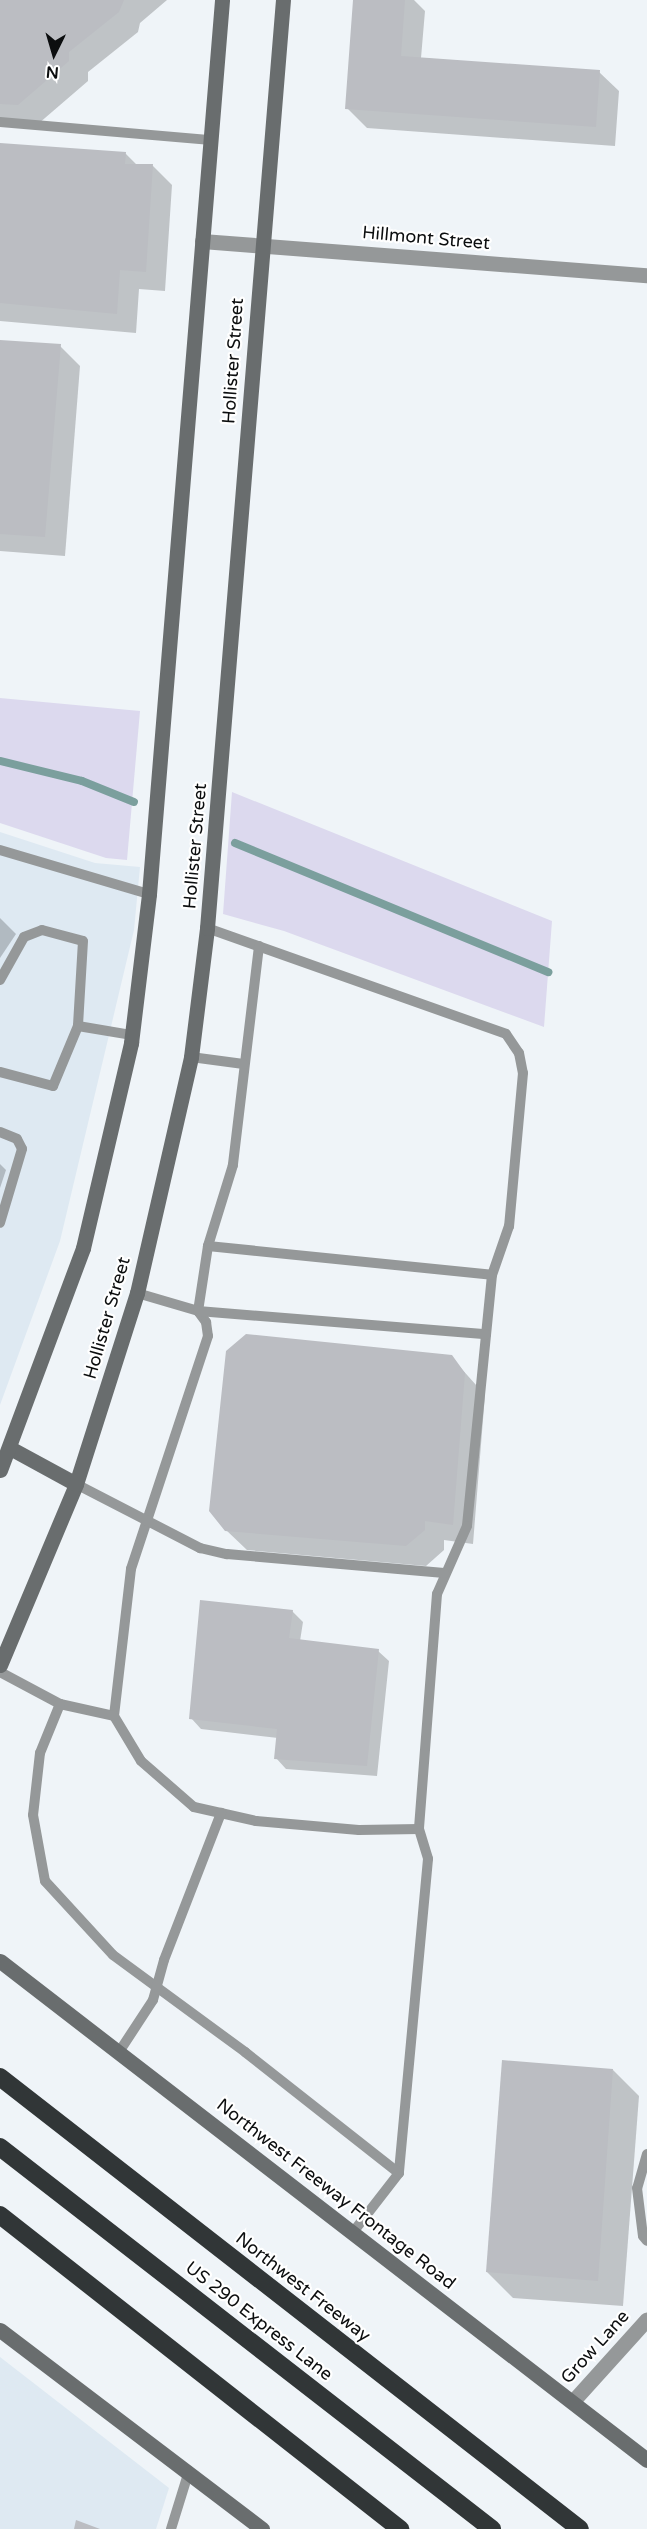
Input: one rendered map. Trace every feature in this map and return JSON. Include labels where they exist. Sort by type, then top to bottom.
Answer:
[{"type":"highway","name":"Northwest Freeway","points":[[0,2077],[580,2529]]},
{"type":"highway","name":"US 290 Express Lane","points":[[0,2147],[492,2529]]},
{"type":"highway","points":[[0,2215],[400,2529]]},
{"type":"main road","points":[[0,1470],[7,1445],[83,1248],[132,1035],[150,894],[222,0]]},
{"type":"main road","name":"Hollister Street","points":[[0,1665],[76,1484],[137,1293],[191,1056],[207,928],[283,0]]},
{"type":"main road","points":[[7,1445],[76,1484]]},
{"type":"main road","name":"Northwest Freeway Frontage Road","points":[[0,1961],[354,2231],[646,2458]]},
{"type":"main road","points":[[0,2330],[189,2471],[262,2529]]},
{"type":"street","name":"Hillmont Street","points":[[202,241],[647,275]]},
{"type":"street","name":"Grow Lane","points":[[573,2401],[647,2319]]},
{"type":"lane","points":[[0,122],[211,140]]},
{"type":"lane","points":[[0,850],[150,894]]},
{"type":"lane","points":[[207,928],[506,1034],[519,1053],[523,1073],[508,1226],[492,1275],[467,1526],[460,1548],[444,1573],[437,1594],[418,1829],[428,1859],[399,2173],[354,2231]]},
{"type":"lane","points":[[0,980],[24,937],[42,930],[83,941],[78,1026],[53,1086],[0,1072]]},
{"type":"lane","points":[[259,946],[233,1165],[208,1246],[198,1311],[206,1322],[208,1336],[131,1569],[114,1716],[141,1761],[194,1807],[256,1821],[336,1828],[418,1829]]},
{"type":"lane","points":[[78,1026],[132,1035]]},
{"type":"lane","points":[[191,1056],[244,1064]]},
{"type":"lane","points":[[0,1132],[17,1139],[22,1149],[0,1223]]},
{"type":"lane","points":[[208,1246],[492,1275]]},
{"type":"lane","points":[[137,1293],[198,1311],[486,1334]]},
{"type":"lane","points":[[76,1484],[200,1548],[227,1554],[444,1573]]},
{"type":"lane","points":[[0,1672],[60,1704],[114,1716]]},
{"type":"lane","points":[[60,1704],[40,1753],[33,1815],[45,1881],[113,1955],[399,2173]]},
{"type":"lane","points":[[119,2052],[148,2009],[158,1988],[164,1960],[221,1813]]},
{"type":"lane","points":[[647,2154],[637,2188],[643,2236],[647,2241]]},
{"type":"lane","points":[[171,2529],[189,2471]]},
{"type":"shaded area","points":[[0,698],[140,711],[127,860],[106,858],[0,823]]},
{"type":"shaded area","points":[[232,792],[552,921],[544,1027],[284,931],[223,914]]},
{"type":"shaded area","points":[[0,832],[95,863],[140,867],[134,930],[60,1241],[0,1405]]},
{"type":"shaded area","points":[[0,2357],[169,2488],[156,2529],[0,2529]]},
{"type":"building","points":[[0,0],[124,0],[119,12],[69,52],[69,61],[18,105],[0,104]]},
{"type":"building","points":[[353,0],[405,0],[401,56],[600,70],[596,127],[345,109]]},
{"type":"building","points":[[0,143],[126,152],[125,164],[153,164],[146,272],[120,270],[117,314],[0,303]]},
{"type":"building","points":[[0,340],[61,344],[45,537],[0,534]]},
{"type":"building","points":[[246,1334],[452,1355],[465,1373],[453,1525],[425,1521],[425,1530],[406,1546],[225,1531],[209,1511],[226,1351]]},
{"type":"building","points":[[200,1600],[293,1610],[289,1638],[379,1649],[367,1766],[274,1759],[277,1729],[189,1719]]},
{"type":"building","points":[[502,2060],[613,2069],[598,2281],[486,2272]]},
{"type":"building","points":[[76,2520],[100,2529],[74,2529]]},
{"type":"waterway","points":[[0,761],[82,781],[134,802]]},
{"type":"waterway","points":[[235,843],[548,972]]}]
